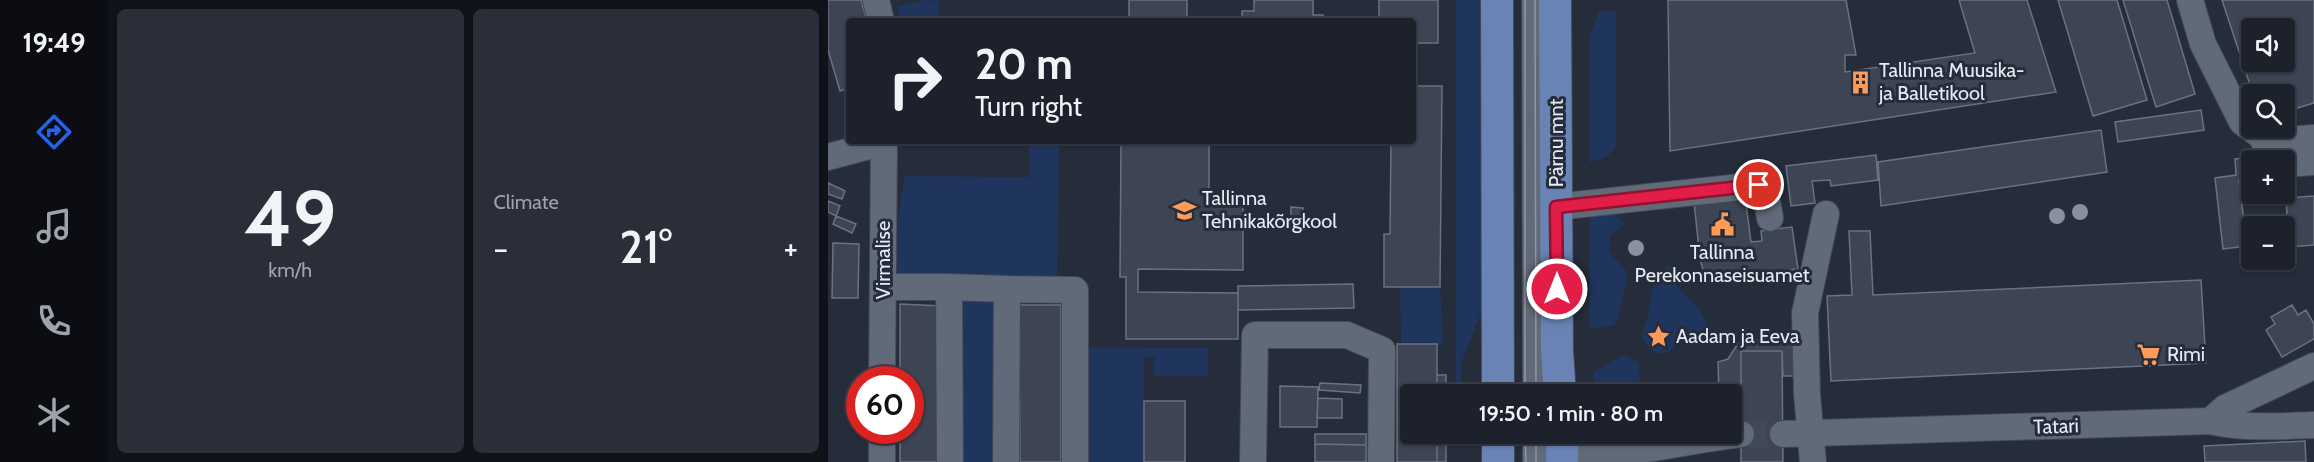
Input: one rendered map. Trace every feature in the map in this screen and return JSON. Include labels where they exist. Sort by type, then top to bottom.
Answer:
[{"type":"main road","points":[[1497,0],[1498,384]]},
{"type":"main road","name":"Pärnu mnt","points":[[1556,0],[1557,351],[1559,384]]},
{"type":"main road","points":[[1497,462],[1498,444]]},
{"type":"street","points":[[876,0],[880,18]]},
{"type":"street","points":[[1536,0],[1536,384]]},
{"type":"street","points":[[2190,0],[2203,44],[2241,120]]},
{"type":"street","points":[[2274,138],[2284,140],[2314,138]]},
{"type":"street","points":[[828,157],[874,144]]},
{"type":"street","name":"Virmalise","points":[[882,366],[884,144]]},
{"type":"street","points":[[2295,162],[2314,162]]},
{"type":"street","points":[[1556,207],[1759,185],[1765,189],[1770,218]]},
{"type":"street","points":[[1813,462],[1805,313],[1826,214]]},
{"type":"street","points":[[883,287],[1075,290],[1075,462]]},
{"type":"street","points":[[949,287],[950,462]]},
{"type":"street","points":[[1006,462],[1007,289]]},
{"type":"street","points":[[1253,462],[1255,335],[1347,335],[1382,350],[1381,462]]},
{"type":"street","points":[[2210,420],[2225,408],[2314,366]]},
{"type":"street","name":"Tatari","points":[[1783,434],[2210,420],[2260,427],[2314,425]]},
{"type":"street","points":[[882,444],[882,462]]},
{"type":"street","points":[[1555,454],[1630,453],[1671,444]]},
{"type":"shaded area","points":[[924,0],[939,1],[938,18],[900,18],[897,7]]},
{"type":"shaded area","points":[[1456,0],[1481,0],[1481,313],[1461,363],[1461,384],[1456,384]]},
{"type":"shaded area","points":[[1599,11],[1616,11],[1616,145],[1605,157],[1589,162],[1590,37]]},
{"type":"shaded area","points":[[1029,144],[1059,144],[1057,279],[896,275],[898,218],[905,176],[1029,177]]},
{"type":"shaded area","points":[[1614,214],[1625,223],[1610,236],[1609,252],[1628,273],[1617,323],[1610,327],[1589,328],[1590,217]]},
{"type":"shaded area","points":[[1667,266],[1672,269],[1677,286],[1698,307],[1709,327],[1703,332],[1682,335],[1670,351],[1660,353],[1648,347],[1641,334],[1648,317],[1655,282]]},
{"type":"shaded area","points":[[1400,287],[1440,287],[1443,345],[1401,344]]},
{"type":"shaded area","points":[[960,293],[997,295],[996,462],[961,462]]},
{"type":"shaded area","points":[[1077,347],[1208,348],[1208,376],[1154,376],[1154,357],[1144,358],[1143,462],[1078,462]]},
{"type":"shaded area","points":[[1622,356],[1627,356],[1639,363],[1640,384],[1594,384],[1594,372]]},
{"type":"building","points":[[828,0],[861,0],[866,18],[846,18],[846,89],[840,91],[828,50]]},
{"type":"building","points":[[1129,0],[1187,0],[1187,18],[1129,18]]},
{"type":"building","points":[[1254,0],[1313,0],[1313,15],[1323,15],[1323,18],[1242,18],[1242,11],[1254,11]]},
{"type":"building","points":[[1379,0],[1438,0],[1438,43],[1416,43],[1416,18],[1379,18]]},
{"type":"building","name":"Tallinna Muusika- ja Balletikool","points":[[1668,0],[1846,0],[1856,55],[1845,55],[1845,72],[1975,53],[1959,0],[2027,0],[2056,92],[1670,151]]},
{"type":"building","points":[[2058,0],[2117,0],[2147,100],[2093,116]]},
{"type":"building","points":[[2123,0],[2167,0],[2195,94],[2156,107]]},
{"type":"building","points":[[2222,0],[2314,0],[2314,103],[2295,109],[2295,84],[2250,84],[2246,72],[2295,72],[2295,18],[2241,18],[2241,58]]},
{"type":"building","points":[[1416,86],[1442,86],[1440,287],[1384,287],[1384,234],[1390,234],[1391,144],[1416,144]]},
{"type":"building","points":[[2201,110],[2204,130],[2118,142],[2115,122]]},
{"type":"building","points":[[2101,130],[2107,172],[1881,206],[1878,162]]},
{"type":"building","points":[[1121,144],[1209,144],[1209,199],[1243,199],[1243,270],[1138,269],[1138,292],[1238,293],[1238,339],[1126,339],[1126,277],[1120,277]]},
{"type":"building","points":[[1876,155],[1878,180],[1831,186],[1830,180],[1812,181],[1815,203],[1791,206],[1786,166]]},
{"type":"building","points":[[2241,158],[2241,181],[2239,181],[2243,216],[2241,216],[2241,247],[2223,249],[2215,178],[2236,175],[2235,159]]},
{"type":"building","points":[[828,183],[845,191],[842,199],[828,194]]},
{"type":"building","points":[[1745,196],[1751,242],[1762,241],[1761,231],[1792,227],[1798,269],[1745,275],[1741,280],[1734,281],[1731,277],[1712,278],[1704,273],[1700,259],[1694,202]]},
{"type":"building","points":[[2314,196],[2314,245],[2295,247],[2295,216],[2287,216],[2286,204],[2295,204],[2295,197]]},
{"type":"building","points":[[828,201],[840,206],[836,216],[828,212]]},
{"type":"building","points":[[1291,207],[1303,208],[1303,221],[1291,220]]},
{"type":"building","points":[[836,216],[856,224],[852,233],[833,224]]},
{"type":"building","points":[[1849,231],[1870,231],[1873,295],[2201,280],[2206,363],[1831,381],[1827,296],[1852,295]]},
{"type":"building","points":[[833,243],[859,244],[858,298],[832,298]]},
{"type":"building","points":[[1353,284],[1354,308],[1238,310],[1238,286]]},
{"type":"building","points":[[900,304],[942,306],[943,462],[900,462],[900,444],[924,444],[924,366],[900,366]]},
{"type":"building","points":[[1019,305],[1061,305],[1061,462],[1020,462]]},
{"type":"building","points":[[2292,305],[2298,315],[2306,310],[2314,324],[2314,339],[2282,357],[2266,330],[2275,324],[2271,317]]},
{"type":"building","points":[[1744,340],[1793,341],[1794,376],[1783,376],[1782,351],[1741,351],[1741,384],[1719,384],[1718,362],[1728,359],[1737,345]]},
{"type":"building","points":[[1397,344],[1437,344],[1437,384],[1400,384],[1400,444],[1437,444],[1437,462],[1397,462]]},
{"type":"building","points":[[1741,351],[1782,351],[1783,462],[1741,462]]},
{"type":"building","points":[[1437,375],[1446,375],[1446,384],[1437,384]]},
{"type":"building","points":[[1320,383],[1361,385],[1360,393],[1319,390]]},
{"type":"building","points":[[1280,386],[1318,387],[1317,427],[1280,427]]},
{"type":"building","points":[[1318,398],[1342,399],[1342,418],[1317,418]]},
{"type":"building","points":[[1144,401],[1185,401],[1185,462],[1144,462]]},
{"type":"building","points":[[1315,434],[1366,434],[1366,445],[1315,444]]},
{"type":"building","points":[[2305,441],[2306,462],[2205,462],[2204,446]]},
{"type":"building","points":[[1315,444],[1366,445],[1366,462],[1315,462]]},
{"type":"building","points":[[1437,444],[1446,444],[1446,462],[1437,462]]},
{"type":"tunnel","points":[[1742,434],[1783,434]]},
{"type":"tram line","points":[[1525,0],[1525,384]]},
{"type":"tram line","points":[[1535,0],[1536,384]]},
{"type":"tram line","points":[[1525,444],[1526,462]]},
{"type":"tram line","points":[[1536,444],[1536,462]]},
{"type":"place","name":"Tallinna Muusika- ja Balletikool","points":[[1861,82]]},
{"type":"place","name":"Tallinna Tehnikakõrgkool","points":[[1184,210]]},
{"type":"place","name":"Tallinna Perekonnaseisuamet","points":[[1722,225]]},
{"type":"place","name":"Aadam ja Eeva","points":[[1658,336]]},
{"type":"place","name":"Rimi","points":[[2149,354]]},
{"type":"route","points":[[1557,289],[1556,207],[1759,185]]}]
